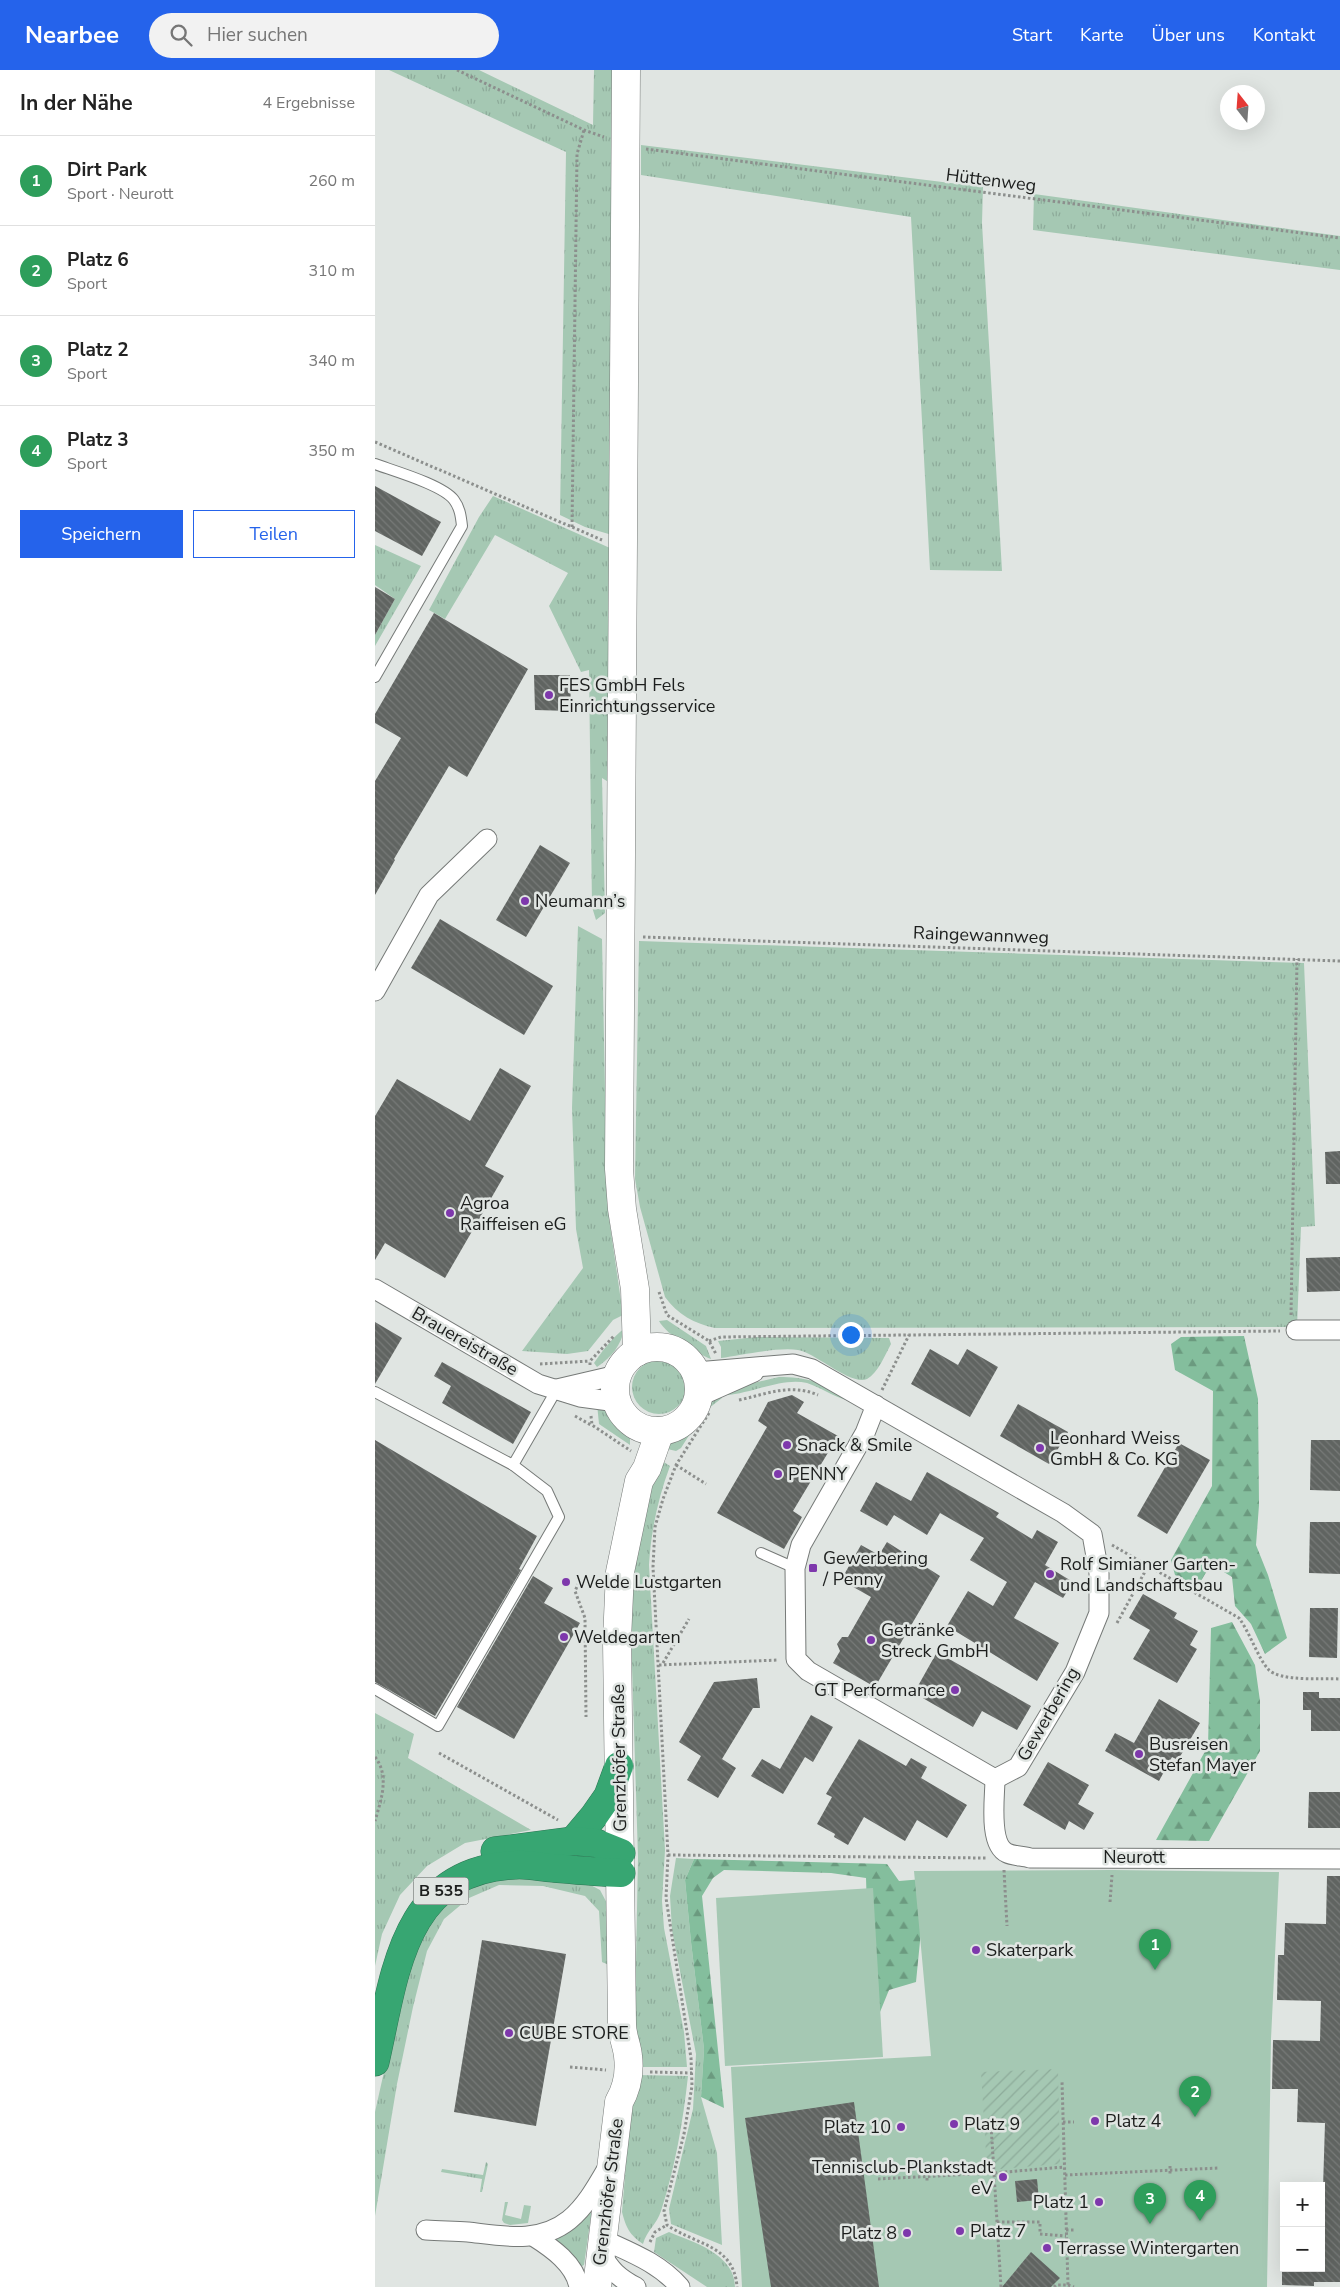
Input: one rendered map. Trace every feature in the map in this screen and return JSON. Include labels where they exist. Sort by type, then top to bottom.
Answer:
[{"type":"highway","points":[[573,1841],[608,1796],[619,1766]]},
{"type":"highway","name":"B 535","points":[[375,2021],[394,1944],[402,1922],[411,1905],[423,1890],[440,1875],[465,1860],[493,1851],[573,1841],[596,1843],[621,1863]]},
{"type":"highway","name":"B 535","points":[[375,2062],[404,1947],[413,1926],[427,1904],[445,1888],[480,1870],[507,1865],[621,1863]]},
{"type":"street","points":[[625,70],[619,1169],[622,1209],[635,1289],[649,1349]]},
{"type":"street","points":[[375,991],[429,895],[487,839]]},
{"type":"street","name":"Brauereistraße","points":[[375,1289],[538,1384],[580,1397],[617,1389]]},
{"type":"street","points":[[1293,1330],[1340,1330]]},
{"type":"street","points":[[708,1386],[682,1354],[649,1349],[628,1358],[617,1389],[624,1415],[634,1425],[651,1431],[660,1431],[674,1428],[686,1420],[695,1409],[708,1386],[765,1367],[793,1364],[812,1369],[1063,1513],[1092,1534]]},
{"type":"street","points":[[708,1386],[765,1367]]},
{"type":"street","points":[[557,1389],[617,1389]]},
{"type":"street","points":[[876,1405],[865,1433],[801,1545],[795,1568],[796,1659],[808,1671],[995,1779],[994,1831],[997,1843],[1005,1855]]},
{"type":"street","name":"Grenzhöfer Straße","points":[[634,1425],[636,1466],[639,1481]]},
{"type":"street","name":"Grenzhöfer Straße","points":[[592,2286],[602,2247],[619,2102],[627,2087],[628,2055],[623,2036],[617,1640],[620,1572],[639,1481],[647,1468],[660,1431]]},
{"type":"street","name":"Gewerbering","points":[[995,1779],[1018,1767],[1075,1672],[1099,1613],[1099,1574],[1092,1534]]},
{"type":"street","name":"Neurott","points":[[1005,1855],[1030,1858],[1340,1859]]},
{"type":"street","points":[[426,2230],[513,2237],[533,2236],[555,2229],[569,2220],[585,2203],[613,2160]]},
{"type":"street","points":[[533,2236],[553,2249],[577,2276],[592,2286]]},
{"type":"street","points":[[602,2247],[608,2266],[619,2278],[636,2287]]},
{"type":"street","points":[[602,2247],[645,2258],[667,2272],[680,2287]]},
{"type":"lane","points":[[375,464],[441,490],[454,499],[461,514],[462,526],[375,677]]},
{"type":"lane","points":[[513,1465],[557,1389]]},
{"type":"lane","points":[[375,1392],[513,1465],[547,1491],[559,1517],[438,1726],[375,1689]]},
{"type":"lane","points":[[761,1553],[795,1568]]},
{"type":"path","points":[[457,70],[584,130],[577,154],[572,527]]},
{"type":"path","name":"Hüttenweg","points":[[638,148],[1340,238]]},
{"type":"path","points":[[375,442],[623,549]]},
{"type":"path","name":"Raingewannweg","points":[[621,933],[634,937],[1340,961]]},
{"type":"path","points":[[709,1341],[721,1337],[1293,1330],[1297,959]]},
{"type":"path","points":[[661,1301],[667,1316],[709,1341],[715,1350],[708,1386],[705,1416],[676,1465],[655,1527],[653,1566],[661,1664],[668,1855],[666,1898],[690,2048],[692,2086],[684,2134],[664,2211],[667,2224],[675,2231],[719,2250],[732,2264],[737,2287]]},
{"type":"path","points":[[876,1405],[885,1380],[909,1335]]},
{"type":"path","points":[[513,1370],[536,1364],[590,1361]]},
{"type":"path","points":[[735,1401],[786,1389],[804,1389],[821,1397]]},
{"type":"path","points":[[676,1465],[706,1484]]},
{"type":"path","points":[[1092,1534],[1239,1618],[1247,1629],[1268,1669],[1278,1676],[1340,1679]]},
{"type":"path","points":[[1099,1613],[1116,1624],[1148,1566]]},
{"type":"path","points":[[581,1578],[575,1591],[585,1618],[586,1717]]},
{"type":"path","points":[[661,1664],[689,1619]]},
{"type":"path","points":[[661,1664],[796,1659]]},
{"type":"path","points":[[439,1753],[557,1819],[573,1841]]},
{"type":"path","points":[[375,1756],[378,1761],[384,1788],[375,1821]]},
{"type":"path","points":[[668,1855],[1005,1855],[1007,1926]]},
{"type":"path","points":[[1110,1902],[1113,1857]]},
{"type":"path","points":[[1062,2081],[1068,2285]]},
{"type":"path","points":[[1063,2122],[1074,2122]]},
{"type":"path","points":[[980,2126],[991,2126],[1001,2287]]},
{"type":"path","points":[[878,2179],[1064,2167]]},
{"type":"path","points":[[1065,2175],[1219,2168]]},
{"type":"path","points":[[997,2222],[1040,2222],[1040,2234],[1066,2236]]},
{"type":"path","points":[[1066,2230],[1075,2230]]},
{"type":"path","points":[[984,2235],[997,2235]]},
{"type":"path","points":[[1054,2287],[1056,2285],[1074,2287]]},
{"type":"green space","points":[[389,70],[479,70],[593,125],[594,70],[619,70],[612,535],[585,527],[560,515],[566,152]]},
{"type":"green space","points":[[641,145],[983,187],[982,223],[1002,571],[930,570],[911,217],[641,175]]},
{"type":"green space","points":[[1034,194],[1340,236],[1340,270],[1033,230]]},
{"type":"green space","points":[[493,496],[610,548],[610,783],[602,778],[605,913],[596,920],[592,907],[589,670],[581,672],[549,606],[568,573],[495,535],[445,619],[429,610],[479,517]]},
{"type":"green space","points":[[375,545],[421,566],[375,646],[375,635],[395,599],[375,585]]},
{"type":"green space","points":[[578,926],[602,939],[606,1139],[610,1225],[623,1315],[613,1320],[588,1351],[567,1354],[522,1351],[583,1268],[576,1229],[572,1108]]},
{"type":"green space","points":[[639,941],[1304,963],[1315,1226],[1301,1227],[1297,1327],[715,1328],[700,1324],[687,1317],[665,1297],[640,1207],[635,1179]]},
{"type":"green space","points":[[667,1320],[706,1346],[711,1359],[675,1338],[659,1321]]},
{"type":"green space","points":[[625,1328],[615,1350],[597,1367],[594,1363],[597,1358]]},
{"type":"green space","points":[[1244,1336],[1258,1399],[1259,1505],[1256,1545],[1268,1575],[1287,1638],[1265,1654],[1251,1624],[1235,1606],[1232,1577],[1211,1564],[1198,1586],[1175,1575],[1171,1560],[1212,1486],[1213,1391],[1175,1370],[1171,1344],[1181,1337]]},
{"type":"green space","points":[[757,1337],[889,1338],[891,1344],[875,1373],[867,1379],[860,1380],[843,1374],[805,1352],[798,1350],[770,1350],[721,1358],[721,1347],[718,1341]]},
{"type":"green space","points":[[659,1360],[669,1362],[678,1368],[684,1377],[686,1387],[684,1397],[678,1406],[669,1412],[659,1414],[649,1412],[640,1406],[634,1397],[632,1387],[634,1377],[640,1368],[649,1362]]},
{"type":"green space","points":[[779,1377],[797,1378],[824,1385],[840,1394],[846,1400],[807,1383],[797,1382],[787,1382],[726,1395],[727,1389]]},
{"type":"green space","points":[[718,1395],[722,1398],[704,1412],[681,1448],[676,1451],[663,1448],[669,1439],[691,1422]]},
{"type":"green space","points":[[597,1404],[616,1411],[630,1435],[630,1445],[599,1424]]},
{"type":"green space","points":[[659,1459],[670,1466],[656,1515],[649,1565],[665,1850],[662,1901],[664,1928],[684,2032],[687,2067],[643,2067],[634,2064],[638,1857],[630,1603],[634,1561]]},
{"type":"green space","points":[[1232,1622],[1255,1665],[1260,1701],[1260,1751],[1209,1841],[1156,1840],[1208,1746],[1211,1628]]},
{"type":"green space","points":[[375,1713],[414,1734],[408,1758],[531,1830],[465,1843],[427,1866],[400,1895],[382,1934],[375,1966]]},
{"type":"green space","points":[[676,1858],[694,1859],[685,1880],[704,2049],[701,2097],[717,2153],[722,2245],[671,2224],[669,2209],[693,2109],[696,2054],[672,1930],[670,1896]]},
{"type":"green space","points":[[694,1859],[887,1864],[899,1881],[984,1874],[922,1921],[916,1982],[889,1990],[871,2034],[866,1878],[831,1873],[724,1870],[713,1878],[702,1896],[724,2108],[701,2097],[704,2049],[685,1880]]},
{"type":"green space","name":"Tennisclub-Plankstadt eV","points":[[1113,1870],[1279,1872],[1271,2039],[1267,2287],[742,2287],[731,2067],[931,2056],[914,1871]]},
{"type":"green space","points":[[498,1875],[587,1883],[600,1890],[609,1907],[609,1965],[602,1962],[599,1911],[585,1896],[543,1886],[499,1885],[469,1898],[444,1919],[427,1951],[413,2007],[397,2084],[375,2216],[375,2112],[394,2027],[418,1943],[449,1896]]},
{"type":"green space","points":[[873,1888],[883,2057],[725,2066],[716,1898]]},
{"type":"green space","points":[[1058,2069],[1060,2164],[987,2170],[981,2072]]},
{"type":"green space","points":[[636,2075],[688,2076],[681,2128],[666,2195],[659,2216],[643,2244],[629,2231],[622,2212],[633,2077]]},
{"type":"green space","points":[[486,2162],[488,2164],[482,2192],[480,2192],[482,2179],[441,2172],[442,2169],[483,2175]]},
{"type":"green space","points":[[505,2202],[508,2202],[505,2215],[521,2219],[524,2205],[531,2206],[528,2223],[510,2225],[504,2223],[502,2220]]},
{"type":"green space","points":[[588,2212],[591,2213],[591,2216],[584,2265],[580,2267],[547,2238]]},
{"type":"green space","points":[[669,2232],[700,2245],[720,2258],[728,2266],[733,2276],[735,2287],[707,2287],[654,2252],[656,2238]]},
{"type":"building","points":[[375,486],[441,522],[422,556],[375,531]]},
{"type":"building","points":[[375,587],[395,599],[375,635]]},
{"type":"building","points":[[434,613],[528,669],[467,777],[449,766],[375,895],[375,781],[401,738],[375,723],[375,714]]},
{"type":"building","points":[[534,675],[570,675],[571,711],[535,710]]},
{"type":"building","points":[[540,845],[570,863],[526,937],[496,920]]},
{"type":"building","points":[[440,919],[553,986],[524,1035],[411,968]]},
{"type":"building","points":[[500,1068],[531,1086],[485,1166],[504,1176],[445,1278],[385,1243],[375,1260],[375,1116],[397,1079],[470,1121]]},
{"type":"building","points":[[1340,1151],[1340,1184],[1326,1184],[1325,1152]]},
{"type":"building","points":[[1340,1257],[1340,1291],[1307,1292],[1306,1258]]},
{"type":"building","points":[[375,1322],[402,1338],[375,1384]]},
{"type":"building","points":[[930,1349],[958,1365],[967,1349],[998,1367],[970,1417],[911,1384]]},
{"type":"building","points":[[442,1362],[531,1412],[513,1444],[442,1403],[451,1386],[434,1376]]},
{"type":"building","name":"PENNY","points":[[792,1395],[804,1402],[797,1413],[838,1436],[793,1511],[802,1517],[784,1549],[717,1513],[767,1427],[758,1421],[768,1402]]},
{"type":"building","points":[[1018,1404],[1068,1432],[1049,1464],[1000,1436]]},
{"type":"building","points":[[375,1440],[537,1536],[519,1569],[521,1570],[435,1716],[375,1682]]},
{"type":"building","points":[[1311,1440],[1340,1440],[1340,1491],[1310,1490]]},
{"type":"building","points":[[1179,1443],[1210,1460],[1167,1534],[1137,1516]]},
{"type":"building","points":[[927,1472],[999,1513],[996,1517],[1032,1539],[1037,1530],[1058,1542],[1045,1565],[1073,1582],[1063,1598],[1035,1582],[1014,1618],[1059,1643],[1037,1681],[947,1626],[968,1591],[993,1606],[1007,1582],[970,1560],[984,1538],[940,1513],[927,1535],[894,1515],[887,1526],[860,1511],[876,1482],[911,1501]]},
{"type":"building","points":[[1310,1522],[1340,1522],[1340,1574],[1309,1573]]},
{"type":"building","points":[[887,1542],[940,1576],[875,1687],[833,1663],[840,1651],[837,1644],[842,1637],[848,1637],[871,1597],[841,1580],[861,1545],[879,1555]]},
{"type":"building","points":[[533,1576],[553,1588],[544,1603],[580,1623],[514,1739],[457,1707]]},
{"type":"building","points":[[1143,1594],[1177,1613],[1174,1618],[1198,1631],[1190,1645],[1197,1649],[1177,1683],[1133,1659],[1150,1630],[1129,1618]]},
{"type":"building","points":[[1310,1608],[1338,1608],[1337,1658],[1309,1657]]},
{"type":"building","name":"GT Performance","points":[[937,1652],[1031,1706],[1017,1730],[982,1711],[973,1727],[914,1693]]},
{"type":"building","points":[[757,1678],[760,1708],[753,1708],[722,1759],[736,1768],[718,1798],[687,1780],[701,1756],[679,1742],[714,1682]]},
{"type":"building","points":[[1303,1692],[1319,1692],[1319,1698],[1340,1698],[1340,1731],[1311,1731],[1311,1710],[1303,1710]]},
{"type":"building","points":[[1159,1699],[1200,1723],[1178,1760],[1172,1757],[1159,1781],[1105,1751],[1115,1733],[1134,1743]]},
{"type":"building","points":[[811,1715],[833,1727],[813,1762],[805,1757],[783,1794],[751,1776],[762,1759],[780,1769]]},
{"type":"building","points":[[859,1739],[906,1766],[911,1758],[927,1767],[921,1778],[967,1805],[947,1838],[917,1820],[905,1841],[864,1817],[848,1845],[834,1837],[835,1834],[817,1824],[832,1797],[826,1794]]},
{"type":"building","points":[[1048,1762],[1089,1785],[1078,1804],[1094,1813],[1084,1830],[1069,1821],[1065,1830],[1023,1805]]},
{"type":"building","points":[[1309,1792],[1340,1792],[1340,1828],[1308,1828]]},
{"type":"building","points":[[1327,1876],[1340,1876],[1340,2282],[1314,2282],[1314,2286],[1282,2285],[1282,2272],[1325,2272],[1325,2182],[1323,2182],[1325,2123],[1297,2122],[1298,2089],[1272,2089],[1273,2040],[1320,2041],[1321,2001],[1277,2000],[1278,1955],[1284,1955],[1285,1923],[1326,1924]]},
{"type":"building","name":"CUBE STORE","points":[[482,1940],[566,1954],[536,2126],[454,2112]]},
{"type":"building","points":[[854,2102],[879,2287],[771,2287],[745,2118]]},
{"type":"building","points":[[1037,2179],[1039,2200],[1017,2202],[1015,2181]]},
{"type":"building","points":[[1031,2252],[1060,2278],[1051,2287],[1002,2287]]},
{"type":"place","name":"FES GmbH Fels Einrichtungsservice","points":[[549,695]]},
{"type":"place","name":"Neumann’s","points":[[525,901]]},
{"type":"place","name":"Agroa Raiffeisen eG","points":[[450,1213]]},
{"type":"place","name":"Snack & Smile","points":[[787,1445]]},
{"type":"place","name":"Leonhard Weiss GmbH & Co. KG","points":[[1040,1448]]},
{"type":"place","name":"PENNY","points":[[778,1474]]},
{"type":"place","name":"Gewerbering / Penny","points":[[813,1568]]},
{"type":"place","name":"Rolf Simianer Garten- und Landschaftsbau","points":[[1050,1574]]},
{"type":"place","name":"Welde Lustgarten","points":[[566,1582]]},
{"type":"place","name":"Weldegarten","points":[[564,1637]]},
{"type":"place","name":"Getränke Streck GmbH","points":[[871,1640]]},
{"type":"place","name":"GT Performance","points":[[955,1690]]},
{"type":"place","name":"Busreisen Stefan Mayer","points":[[1139,1754]]},
{"type":"place","name":"Skaterpark","points":[[976,1950]]},
{"type":"place","name":"Dirt Park","points":[[1155,1970]]},
{"type":"place","name":"CUBE STORE","points":[[509,2033]]},
{"type":"place","name":"Platz 6","points":[[1195,2117]]},
{"type":"place","name":"Platz 4","points":[[1095,2121]]},
{"type":"place","name":"Platz 9","points":[[954,2124]]},
{"type":"place","name":"Platz 10","points":[[901,2127]]},
{"type":"place","name":"Tennisclub-Plankstadt eV","points":[[1003,2177]]},
{"type":"place","name":"Platz 1","points":[[1099,2202]]},
{"type":"place","name":"Platz 3","points":[[1200,2221]]},
{"type":"place","name":"Platz 2","points":[[1150,2224]]},
{"type":"place","name":"Platz 7","points":[[960,2231]]},
{"type":"place","name":"Platz 8","points":[[907,2233]]},
{"type":"place","name":"Terrasse Wintergarten","points":[[1047,2248]]}]
